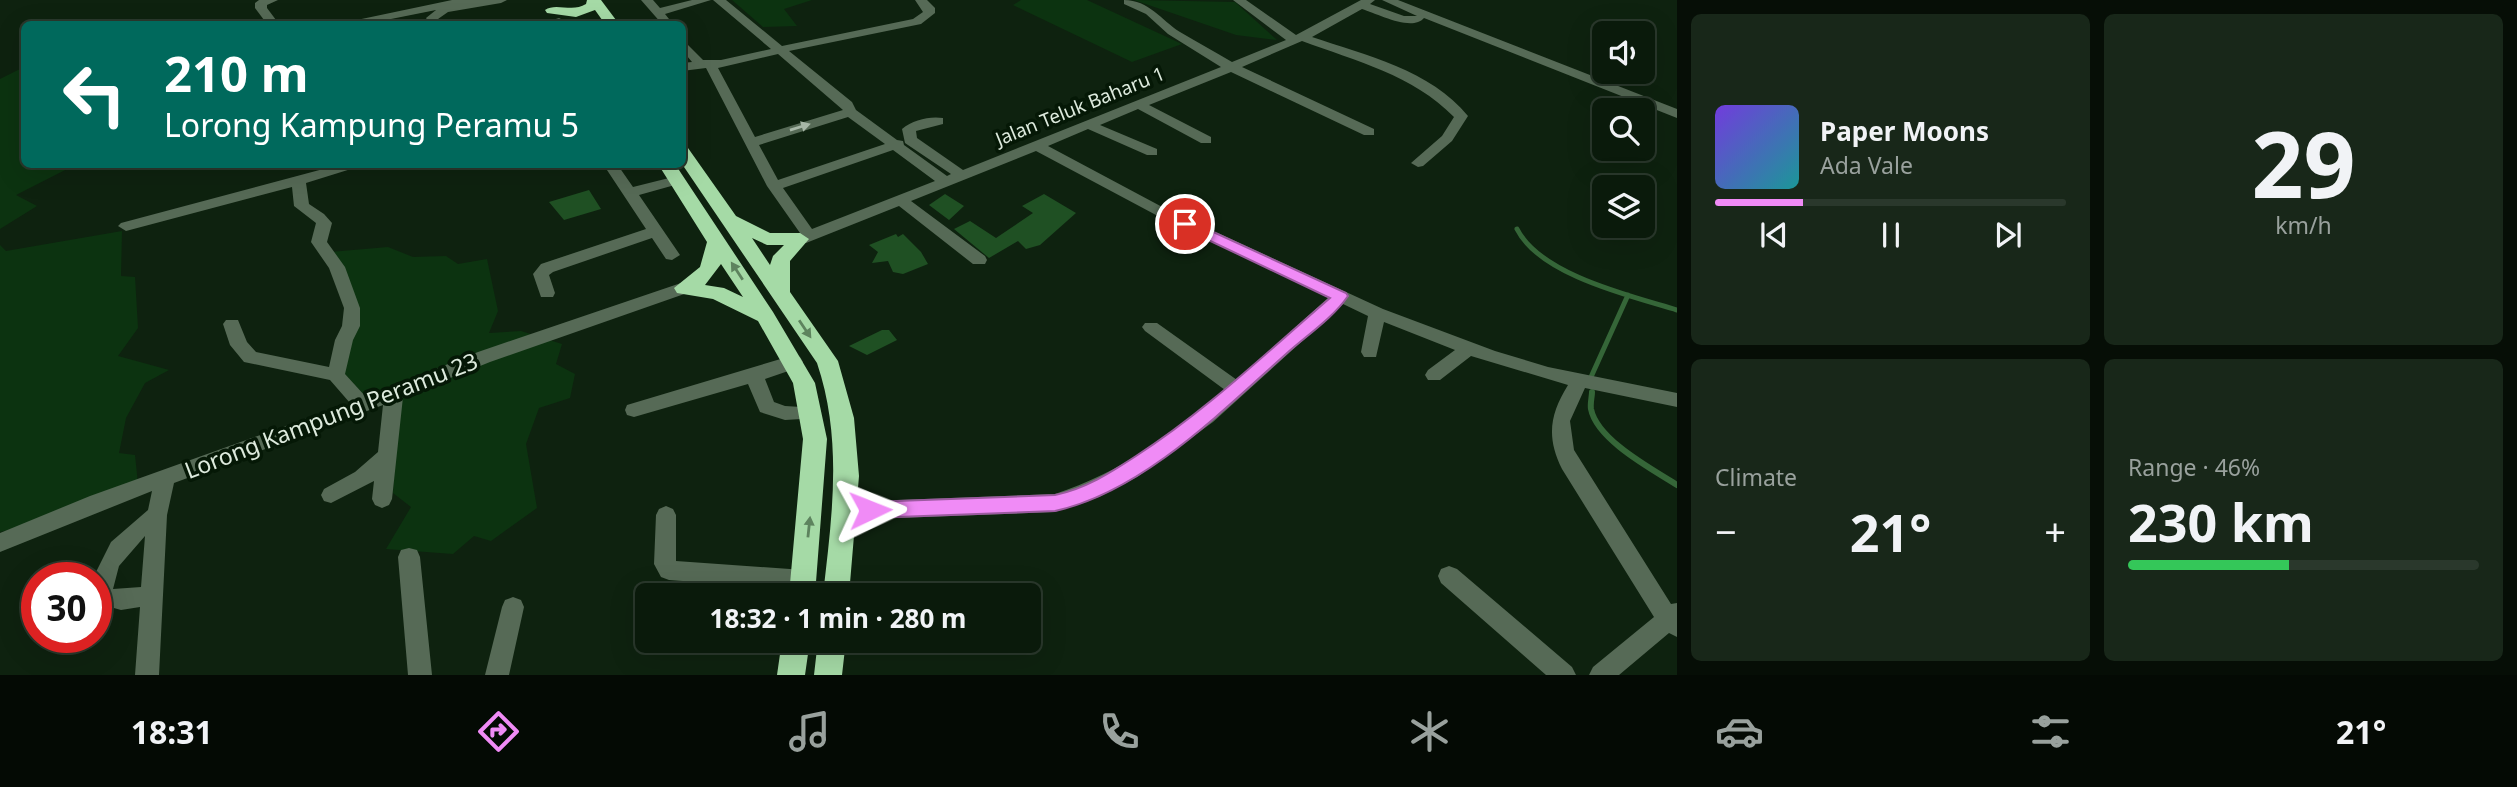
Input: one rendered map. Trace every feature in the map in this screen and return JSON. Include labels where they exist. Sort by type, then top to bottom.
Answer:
[{"type":"highway","points":[[553,16],[579,13],[595,1],[610,21]]},
{"type":"highway","points":[[686,158],[827,361],[836,382],[844,421],[846,466],[837,583]]},
{"type":"highway","points":[[671,172],[766,317],[804,383],[815,439],[803,583]]},
{"type":"highway","points":[[726,216],[767,239],[805,237]]},
{"type":"highway","points":[[780,292],[780,260],[805,237]]},
{"type":"highway","points":[[684,288],[708,274],[713,265],[717,240]]},
{"type":"highway","points":[[684,288],[717,293],[766,317]]},
{"type":"highway","points":[[791,675],[794,653]]},
{"type":"highway","points":[[828,675],[831,653]]},
{"type":"street","points":[[270,21],[261,8],[261,2],[272,0]]},
{"type":"street","points":[[363,21],[423,4],[468,0]]},
{"type":"street","points":[[434,21],[432,18],[445,9],[501,0]]},
{"type":"street","points":[[647,0],[666,21]]},
{"type":"street","points":[[659,12],[705,0]]},
{"type":"street","points":[[719,0],[847,105],[850,112],[898,144],[947,183]]},
{"type":"street","points":[[686,66],[917,22],[929,13],[929,8],[921,0]]},
{"type":"street","points":[[1239,0],[1297,38],[1367,62],[1432,90],[1447,100],[1461,116],[1457,127],[1449,139],[1418,163]]},
{"type":"street","points":[[1388,0],[1677,114]]},
{"type":"street","points":[[1128,2],[1150,12],[1172,32],[1210,52],[1231,67],[1369,132]]},
{"type":"street","points":[[1366,2],[1403,19],[1430,18]]},
{"type":"street","name":"Jalan Teluk Baharu 1","points":[[805,237],[902,201],[1231,67],[1297,38],[1366,2]]},
{"type":"street","points":[[686,46],[705,64],[805,237]]},
{"type":"street","points":[[1138,104],[1206,140]]},
{"type":"street","points":[[750,143],[850,112]]},
{"type":"street","points":[[938,121],[915,125],[909,129],[910,140],[962,176]]},
{"type":"street","points":[[1089,125],[1152,152]]},
{"type":"street","points":[[774,186],[898,144]]},
{"type":"street","points":[[1038,146],[1161,212],[1377,313],[1469,348],[1579,382],[1677,400]]},
{"type":"street","points":[[126,226],[345,168]]},
{"type":"street","points":[[613,168],[672,255]]},
{"type":"street","points":[[630,193],[671,172]]},
{"type":"street","points":[[298,181],[302,206],[319,216],[324,223],[319,242],[337,267],[352,308],[351,326],[344,340],[336,375]]},
{"type":"street","points":[[902,201],[979,260]]},
{"type":"street","points":[[547,293],[541,274],[547,268],[656,231]]},
{"type":"street","name":"Lorong Kampung Peramu 23","points":[[147,675],[157,515],[165,479],[364,407],[484,357],[684,288]]},
{"type":"street","points":[[844,511],[1055,503],[1076,498],[1107,484],[1186,432],[1341,296]]},
{"type":"street","points":[[1370,352],[1377,313]]},
{"type":"street","points":[[232,324],[239,345],[250,357],[336,375],[364,407]]},
{"type":"street","points":[[1150,327],[1236,389]]},
{"type":"street","points":[[1434,375],[1469,348]]},
{"type":"street","points":[[634,410],[794,362]]},
{"type":"street","points":[[754,376],[767,407],[785,413],[811,412]]},
{"type":"street","points":[[1579,382],[1564,407],[1558,426],[1559,443],[1569,463],[1674,619],[1601,675]]},
{"type":"street","points":[[382,499],[394,394]]},
{"type":"street","points":[[331,495],[353,485],[378,466],[388,453]]},
{"type":"street","points":[[0,543],[88,506],[165,479]]},
{"type":"street","points":[[152,594],[121,602],[112,600],[102,595],[101,581],[128,536],[157,515]]},
{"type":"street","points":[[666,515],[665,564],[669,570],[766,583]]},
{"type":"street","points":[[409,557],[420,675]]},
{"type":"street","points":[[1449,576],[1564,675]]},
{"type":"street","points":[[497,675],[513,607]]},
{"type":"green space","points":[[732,0],[812,0],[784,9],[797,26],[763,27]]},
{"type":"green space","points":[[1021,0],[1087,0],[1182,44],[1132,62],[1013,5]]},
{"type":"green space","points":[[1134,0],[1235,2],[1277,40],[1236,35]]},
{"type":"green space","points":[[21,68],[21,168],[69,168],[16,195],[37,206],[0,229],[0,79]]},
{"type":"green space","points":[[122,231],[121,276],[135,277],[138,328],[118,356],[169,370],[145,383],[126,418],[119,453],[135,455],[138,484],[33,524],[0,532],[0,245],[6,251]]},
{"type":"green space","points":[[388,247],[413,257],[446,256],[458,264],[487,259],[498,311],[489,333],[521,331],[562,344],[556,364],[575,374],[570,398],[539,408],[526,444],[537,508],[491,541],[474,536],[453,554],[386,549],[411,507],[393,493],[400,385],[367,398],[342,371],[359,319],[330,252]]},
{"type":"building","points":[[589,190],[601,209],[564,220],[549,202]]},
{"type":"building","points":[[945,194],[964,206],[949,220],[929,205]]},
{"type":"building","points":[[1044,194],[1076,213],[1040,245],[1026,249],[1018,241],[989,258],[954,229],[970,221],[996,238],[1033,213],[1022,206]]},
{"type":"building","points":[[896,234],[898,237],[903,234],[921,252],[928,264],[903,274],[893,272],[888,261],[872,263],[878,252],[869,245]]},
{"type":"building","points":[[882,330],[889,330],[897,340],[867,355],[849,346]]},
{"type":"waterway","points":[[1517,229],[1529,245],[1545,259],[1566,271],[1588,282],[1677,310]]},
{"type":"waterway","points":[[1591,377],[1628,295]]},
{"type":"waterway","points":[[1592,392],[1591,409],[1603,432],[1627,453],[1677,485]]},
{"type":"route","points":[[870,510],[1055,503],[1076,498],[1107,484],[1186,432],[1341,296],[1185,224]]}]
